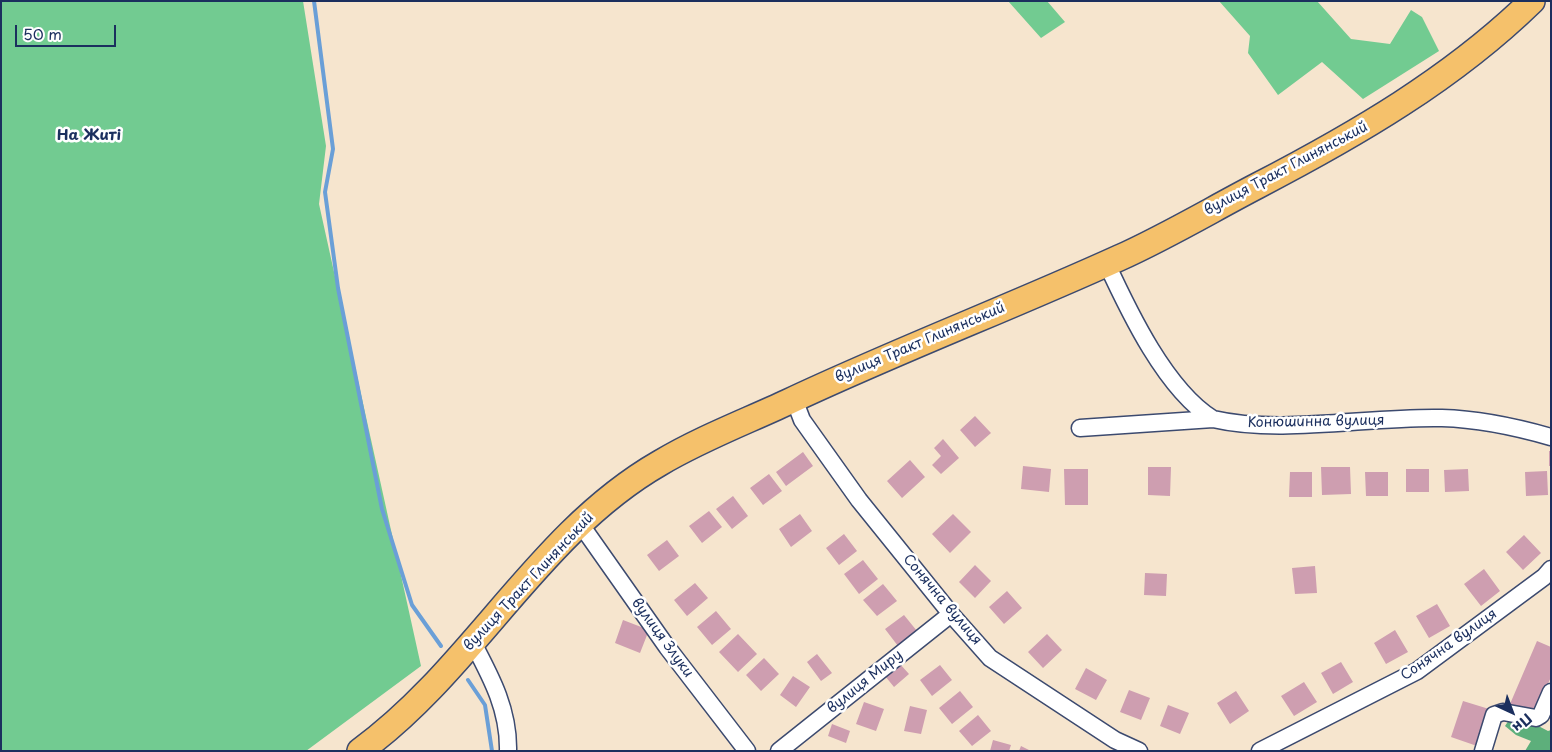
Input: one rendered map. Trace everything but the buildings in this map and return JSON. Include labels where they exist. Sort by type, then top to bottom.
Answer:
[{"type":"main road","name":"вулиця Тракт Глинянський","points":[[360,751],[424,698],[579,522],[620,488],[661,462],[794,399],[1106,262],[1342,142],[1415,95],[1504,28],[1532,1]]},
{"type":"street","points":[[1106,262],[1124,303],[1149,345],[1180,390],[1198,410],[1213,419]]},
{"type":"street","name":"Сонячна вулиця","points":[[794,399],[802,420],[859,500],[951,614],[990,658],[1115,740],[1139,751]]},
{"type":"street","name":"Конюшинна вулиця","points":[[1080,428],[1213,419],[1229,423],[1277,424],[1443,418],[1514,427],[1551,437]]},
{"type":"street","name":"вулиця Злуки","points":[[579,522],[667,647],[747,751]]},
{"type":"street","name":"Сонячна вулиця","points":[[1260,751],[1417,671],[1544,577],[1551,569]]},
{"type":"street","name":"вулиця Миру","points":[[779,751],[951,614]]},
{"type":"street","points":[[472,642],[497,688],[508,731],[508,751]]},
{"type":"street","points":[[1483,751],[1494,715],[1503,712],[1536,718],[1541,715],[1551,692]]},
{"type":"green space","points":[[1,1],[303,1],[326,146],[319,204],[421,666],[306,751],[1,751]]},
{"type":"green space","points":[[1008,1],[1047,1],[1065,22],[1041,38]]},
{"type":"green space","points":[[1219,1],[1317,1],[1351,39],[1390,44],[1411,10],[1422,17],[1439,51],[1363,99],[1322,62],[1278,95],[1248,53],[1250,36]]},
{"type":"green space","points":[[1511,717],[1525,719],[1548,731],[1551,730],[1551,751],[1525,751],[1531,741],[1516,735],[1505,726]]},
{"type":"waterway","points":[[314,1],[333,149],[325,192],[338,288],[382,509],[412,605],[441,646]]},
{"type":"waterway","points":[[468,680],[485,705],[492,751]]},
{"type":"district","name":"На Житі","points":[[89,136]]}]
